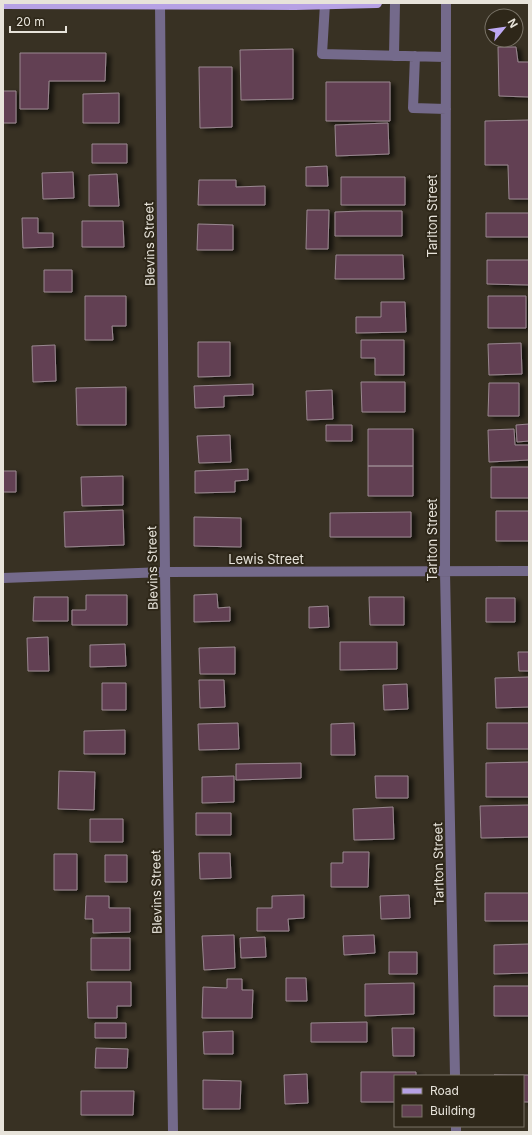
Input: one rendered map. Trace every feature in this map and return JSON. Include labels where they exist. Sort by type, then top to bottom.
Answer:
[{"type":"main road","points":[[3,4],[377,3]]},
{"type":"street","points":[[394,56],[395,3]]},
{"type":"street","name":"Tarlton Street","points":[[446,3],[445,572],[455,1075]]},
{"type":"street","name":"Blevins Street","points":[[160,4],[165,572],[173,1132]]},
{"type":"street","points":[[325,4],[322,54],[446,57]]},
{"type":"street","points":[[414,56],[413,108],[446,108]]},
{"type":"street","name":"Lewis Street","points":[[3,578],[165,572],[529,571]]},
{"type":"building","points":[[498,48],[516,48],[518,62],[529,62],[529,97],[499,96]]},
{"type":"building","points":[[293,49],[293,99],[241,100],[240,50]]},
{"type":"building","points":[[20,53],[106,53],[105,81],[49,81],[48,109],[20,109]]},
{"type":"building","points":[[199,67],[232,67],[232,127],[200,128]]},
{"type":"building","points":[[326,82],[390,82],[390,121],[326,121]]},
{"type":"building","points":[[3,91],[16,91],[16,123],[3,123]]},
{"type":"building","points":[[119,93],[119,123],[83,123],[83,94]]},
{"type":"building","points":[[529,120],[529,199],[509,199],[508,165],[485,165],[485,121]]},
{"type":"building","points":[[388,123],[389,154],[336,156],[335,125]]},
{"type":"building","points":[[92,144],[127,144],[127,163],[92,163]]},
{"type":"building","points":[[327,166],[328,186],[306,186],[306,167]]},
{"type":"building","points":[[73,172],[74,198],[43,199],[42,173]]},
{"type":"building","points":[[117,174],[119,206],[89,206],[89,175]]},
{"type":"building","points":[[341,177],[405,177],[405,205],[341,205]]},
{"type":"building","points":[[199,180],[236,180],[236,187],[265,186],[265,205],[198,205]]},
{"type":"building","points":[[307,210],[329,210],[328,249],[306,249]]},
{"type":"building","points":[[402,211],[402,236],[335,236],[335,212]]},
{"type":"building","points":[[486,213],[529,213],[529,237],[486,237]]},
{"type":"building","points":[[22,218],[38,218],[38,233],[53,233],[53,247],[23,248]]},
{"type":"building","points":[[82,221],[123,221],[124,247],[82,247]]},
{"type":"building","points":[[198,224],[233,225],[233,250],[197,250]]},
{"type":"building","points":[[336,255],[403,255],[404,279],[335,279]]},
{"type":"building","points":[[487,260],[529,260],[529,285],[487,284]]},
{"type":"building","points":[[44,270],[72,270],[72,292],[44,292]]},
{"type":"building","points":[[85,296],[126,296],[126,326],[112,326],[113,340],[85,340]]},
{"type":"building","points":[[488,296],[526,296],[526,328],[488,328]]},
{"type":"building","points":[[381,302],[405,302],[406,332],[356,333],[356,317],[381,317]]},
{"type":"building","points":[[361,340],[404,340],[404,375],[375,375],[375,358],[361,358]]},
{"type":"building","points":[[198,342],[230,342],[230,376],[198,377]]},
{"type":"building","points":[[521,343],[522,374],[489,375],[488,344]]},
{"type":"building","points":[[55,345],[56,381],[33,382],[32,346]]},
{"type":"building","points":[[361,382],[405,382],[405,412],[362,412]]},
{"type":"building","points":[[489,383],[519,383],[519,416],[488,416]]},
{"type":"building","points":[[253,384],[253,395],[224,396],[224,407],[195,408],[194,386]]},
{"type":"building","points":[[126,387],[126,425],[77,425],[76,388]]},
{"type":"building","points":[[332,390],[333,419],[307,420],[306,391]]},
{"type":"building","points":[[529,424],[529,441],[517,442],[516,425]]},
{"type":"building","points":[[326,425],[352,425],[352,441],[326,441]]},
{"type":"building","points":[[368,429],[413,429],[413,466],[368,466]]},
{"type":"building","points":[[514,429],[515,445],[529,445],[529,460],[489,462],[488,430]]},
{"type":"building","points":[[230,435],[231,462],[199,463],[197,436]]},
{"type":"building","points":[[368,466],[413,466],[413,496],[368,496]]},
{"type":"building","points":[[491,467],[529,467],[529,498],[491,498]]},
{"type":"building","points":[[248,469],[248,480],[235,481],[235,492],[195,493],[195,471]]},
{"type":"building","points":[[3,471],[16,471],[16,492],[3,492]]},
{"type":"building","points":[[123,476],[123,505],[82,506],[81,477]]},
{"type":"building","points":[[123,510],[124,545],[65,547],[64,512]]},
{"type":"building","points":[[496,511],[529,511],[529,541],[496,541]]},
{"type":"building","points":[[411,512],[411,537],[330,537],[330,513]]},
{"type":"building","points":[[194,517],[241,518],[241,547],[194,546]]},
{"type":"building","points":[[217,594],[218,608],[230,607],[230,621],[194,622],[194,595]]},
{"type":"building","points":[[86,595],[127,595],[127,625],[72,625],[72,610],[86,610]]},
{"type":"building","points":[[34,597],[68,597],[68,621],[33,621]]},
{"type":"building","points":[[369,597],[404,597],[404,625],[370,625]]},
{"type":"building","points":[[486,598],[515,598],[515,622],[486,622]]},
{"type":"building","points":[[328,606],[329,627],[309,628],[309,607]]},
{"type":"building","points":[[48,637],[49,671],[28,671],[27,638]]},
{"type":"building","points":[[340,642],[397,642],[397,669],[340,670]]},
{"type":"building","points":[[125,644],[126,666],[90,667],[90,645]]},
{"type":"building","points":[[235,647],[235,674],[200,674],[199,648]]},
{"type":"building","points":[[518,652],[529,652],[529,671],[519,671]]},
{"type":"building","points":[[529,677],[529,707],[496,708],[495,678]]},
{"type":"building","points":[[199,680],[224,680],[225,707],[200,708]]},
{"type":"building","points":[[102,683],[126,683],[126,710],[102,710]]},
{"type":"building","points":[[407,684],[408,709],[384,710],[383,685]]},
{"type":"building","points":[[238,723],[239,749],[199,750],[198,724]]},
{"type":"building","points":[[354,723],[355,755],[331,755],[331,724]]},
{"type":"building","points":[[487,723],[529,723],[529,749],[487,749]]},
{"type":"building","points":[[125,730],[125,754],[84,754],[84,731]]},
{"type":"building","points":[[529,762],[529,797],[486,797],[486,763]]},
{"type":"building","points":[[301,763],[301,778],[236,780],[236,764]]},
{"type":"building","points":[[59,771],[95,772],[94,810],[58,809]]},
{"type":"building","points":[[234,776],[234,802],[202,803],[202,777]]},
{"type":"building","points":[[375,776],[408,776],[408,798],[376,798]]},
{"type":"building","points":[[529,805],[529,837],[481,838],[480,806]]},
{"type":"building","points":[[393,807],[394,839],[354,840],[353,809]]},
{"type":"building","points":[[196,813],[231,813],[231,835],[196,835]]},
{"type":"building","points":[[90,819],[123,819],[123,842],[90,842]]},
{"type":"building","points":[[343,852],[369,852],[368,887],[331,887],[331,863],[343,863]]},
{"type":"building","points":[[199,853],[230,853],[231,878],[200,879]]},
{"type":"building","points":[[54,854],[77,854],[77,890],[54,890]]},
{"type":"building","points":[[105,855],[127,855],[127,882],[105,882]]},
{"type":"building","points":[[485,893],[529,893],[529,921],[485,921]]},
{"type":"building","points":[[304,895],[304,918],[288,919],[289,931],[257,931],[257,908],[272,908],[272,896]]},
{"type":"building","points":[[409,895],[410,918],[381,919],[380,896]]},
{"type":"building","points":[[86,896],[109,896],[109,908],[130,908],[130,932],[93,933],[93,919],[85,919]]},
{"type":"building","points":[[234,935],[235,968],[204,970],[202,936]]},
{"type":"building","points":[[374,935],[375,953],[344,955],[343,936]]},
{"type":"building","points":[[265,937],[266,957],[241,958],[240,938]]},
{"type":"building","points":[[91,938],[130,938],[130,970],[91,970]]},
{"type":"building","points":[[529,944],[529,973],[494,974],[494,945]]},
{"type":"building","points":[[389,952],[417,952],[417,974],[389,974]]},
{"type":"building","points":[[286,978],[306,978],[307,1001],[286,1001]]},
{"type":"building","points":[[227,979],[242,979],[242,990],[253,990],[252,1018],[202,1018],[203,987],[227,988]]},
{"type":"building","points":[[87,982],[131,982],[131,1006],[117,1006],[117,1018],[88,1018]]},
{"type":"building","points":[[414,983],[414,1014],[365,1016],[365,984]]},
{"type":"building","points":[[494,986],[529,986],[529,1016],[494,1016]]},
{"type":"building","points":[[367,1022],[367,1042],[311,1042],[311,1023]]},
{"type":"building","points":[[95,1023],[126,1023],[126,1038],[95,1038]]},
{"type":"building","points":[[392,1028],[414,1028],[414,1056],[393,1056]]},
{"type":"building","points":[[233,1031],[233,1054],[204,1054],[203,1032]]},
{"type":"building","points":[[96,1048],[128,1049],[127,1068],[95,1068]]},
{"type":"building","points":[[361,1072],[416,1072],[416,1075],[394,1075],[394,1102],[361,1102]]},
{"type":"building","points":[[307,1074],[308,1103],[285,1104],[284,1075]]},
{"type":"building","points":[[524,1075],[529,1075],[529,1102],[524,1102]]},
{"type":"building","points":[[203,1080],[241,1081],[240,1109],[203,1109]]},
{"type":"building","points":[[81,1091],[134,1091],[133,1115],[81,1115]]}]
